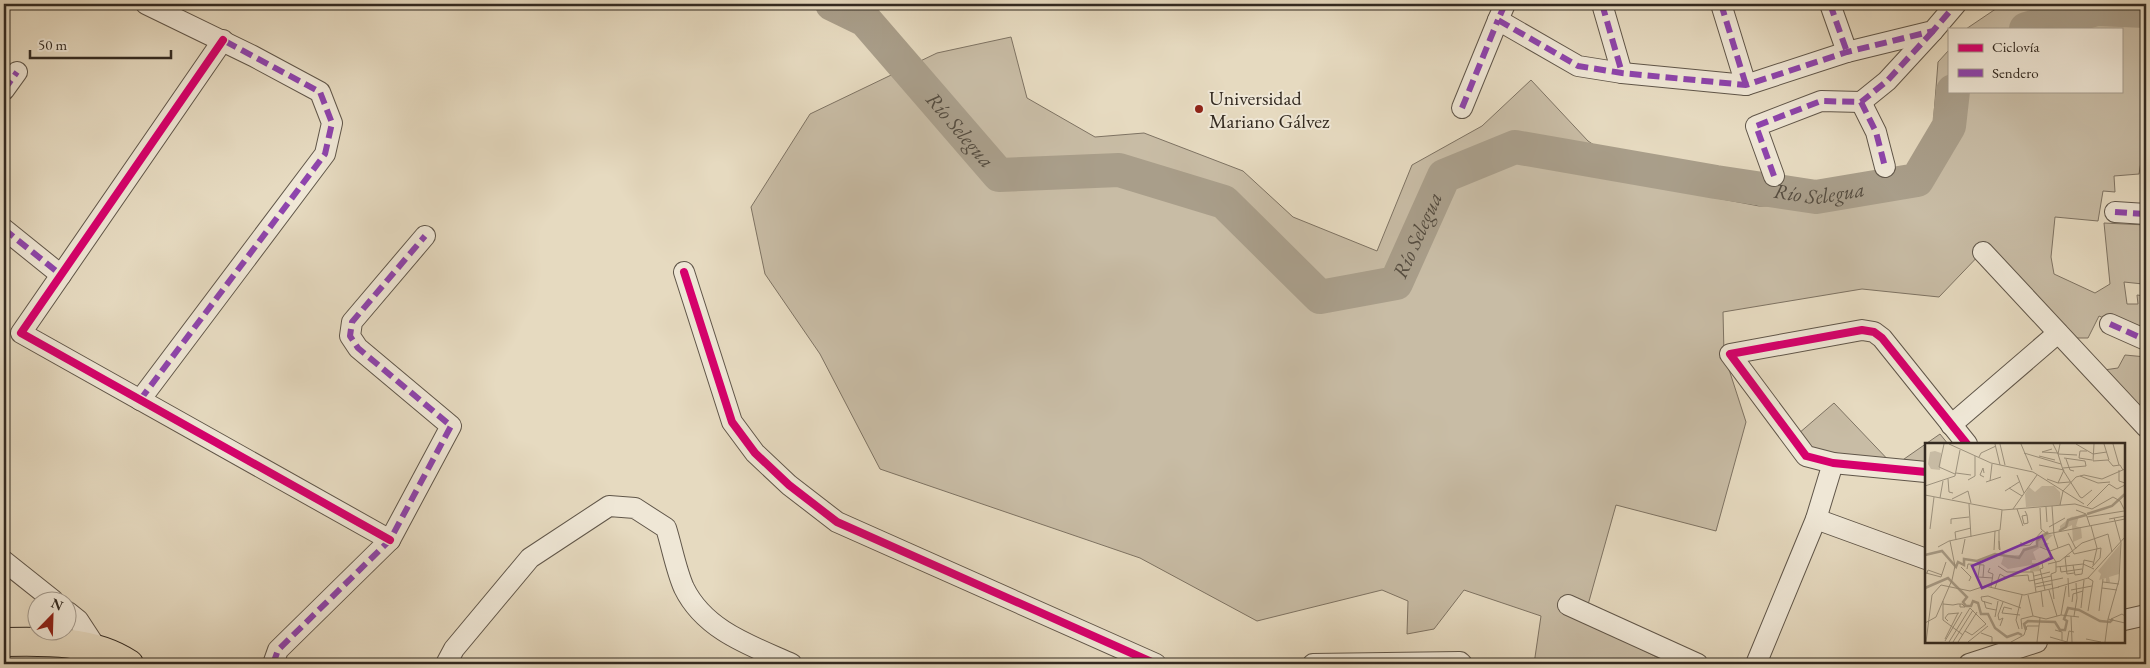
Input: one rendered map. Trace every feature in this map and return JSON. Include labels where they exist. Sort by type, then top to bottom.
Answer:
[{"type":"main road","points":[[4,642],[55,642],[97,649],[129,664]]},
{"type":"street","points":[[140,400],[324,154],[332,123],[320,92],[223,40],[146,4]]},
{"type":"street","points":[[1602,4],[1622,73]]},
{"type":"street","points":[[1721,4],[1746,85]]},
{"type":"street","points":[[1830,4],[1847,52]]},
{"type":"street","points":[[1774,176],[1756,126],[1821,101],[1861,102],[1887,81],[1956,4]]},
{"type":"street","points":[[1462,108],[1501,12],[1578,66],[1622,73],[1746,85],[1847,52],[1933,31]]},
{"type":"street","points":[[223,40],[22,333],[390,540]]},
{"type":"street","points":[[4,90],[17,72]]},
{"type":"street","points":[[1861,102],[1876,132],[1885,167]]},
{"type":"street","points":[[2115,212],[2146,214]]},
{"type":"street","points":[[4,229],[61,276]]},
{"type":"street","points":[[273,664],[278,650],[390,540],[451,426],[358,348],[350,336],[352,322],[425,236]]},
{"type":"street","points":[[1983,252],[2146,427]]},
{"type":"street","points":[[684,272],[732,422],[755,453],[789,485],[837,522],[1156,664]]},
{"type":"street","points":[[2110,324],[2146,340]]},
{"type":"street","points":[[1925,472],[1832,463],[1803,454],[1730,356],[1731,353],[1862,330],[1874,332],[1882,338],[1966,443]]},
{"type":"street","points":[[1951,425],[2058,333]]},
{"type":"street","points":[[1756,664],[1816,519],[1832,463]]},
{"type":"street","points":[[446,664],[454,649],[530,558],[609,506],[635,508],[666,528],[684,588],[702,615],[729,635],[792,664]]},
{"type":"street","points":[[1816,519],[1925,560]]},
{"type":"street","points":[[4,561],[41,590]]},
{"type":"street","points":[[1568,605],[1698,664]]},
{"type":"street","points":[[2125,620],[2146,615]]},
{"type":"street","points":[[78,620],[97,649]]},
{"type":"street","points":[[1969,664],[2034,643]]},
{"type":"street","points":[[1313,664],[1423,662],[1460,662],[1462,664]]},
{"type":"shaded area","points":[[2003,4],[2146,4],[2146,130],[2139,174],[2114,176],[2115,192],[2103,191],[2098,221],[2055,217],[2051,257],[2054,274],[2095,293],[2110,284],[2104,223],[2146,225],[2146,336],[2099,316],[2088,338],[2073,338],[1985,249],[1939,297],[1862,289],[1723,312],[1724,354],[1746,422],[1716,531],[1616,505],[1584,619],[1670,664],[1534,664],[1541,616],[1464,590],[1434,629],[1407,634],[1408,601],[1382,590],[1257,621],[1140,558],[880,469],[820,354],[765,274],[751,207],[810,114],[937,53],[1011,37],[1027,98],[1095,137],[1144,133],[1243,171],[1293,217],[1377,251],[1412,165],[1482,126],[1531,80],[1588,141],[1600,149],[1611,150],[1655,167],[1776,187],[1829,187],[1916,173],[1932,140],[1938,62],[1948,51],[1948,92],[2122,92],[2122,28],[1967,28]],"holes":[[[1639,176],[1695,184],[1806,205],[1759,206],[1653,186]],[[2124,282],[2143,284],[2145,296],[2137,295],[2138,304],[2127,304]]]},
{"type":"shaded area","points":[[2125,355],[2146,357],[2146,418],[2104,370],[2118,368]]},
{"type":"shaded area","points":[[1834,403],[1894,466],[1925,444],[1925,482],[1812,465],[1791,440]]},
{"type":"shaded area","points":[[1940,434],[1947,443],[1927,443]]},
{"type":"waterway","name":"Río Selegua","points":[[832,4],[865,20],[999,175],[1119,170],[1224,202],[1320,297],[1396,283],[1444,176],[1515,147],[1716,182],[1816,197],[1917,180],[1949,126],[1953,92]]},
{"type":"waterway","name":"Río Selegua","points":[[2030,28],[2097,9],[2146,11]]},
{"type":"marked path","points":[[1505,4],[1498,20],[1578,66],[1622,73],[1746,85],[1847,52],[1933,31],[1956,4]]},
{"type":"marked path","points":[[1602,4],[1622,73]]},
{"type":"marked path","points":[[1721,4],[1746,85]]},
{"type":"marked path","points":[[1830,4],[1847,52]]},
{"type":"marked path","points":[[1462,108],[1498,20]]},
{"type":"marked path","points":[[1774,176],[1756,126],[1821,101],[1861,102],[1887,81],[1933,31]]},
{"type":"marked path","points":[[140,400],[325,154],[332,123],[320,92],[223,40],[221,43]]},
{"type":"marked path","points":[[4,90],[17,72]]},
{"type":"marked path","points":[[1861,102],[1876,132],[1885,167]]},
{"type":"marked path","points":[[2115,212],[2146,214]]},
{"type":"marked path","points":[[4,229],[61,275]]},
{"type":"marked path","points":[[273,664],[278,650],[390,540],[451,426],[358,348],[350,336],[352,322],[425,236]]},
{"type":"marked path","points":[[2110,324],[2146,340]]},
{"type":"marked path","points":[[1313,664],[1460,662],[1462,664]]},
{"type":"cycle path","points":[[223,40],[21,333],[390,540]]},
{"type":"cycle path","points":[[684,272],[732,422],[755,453],[789,485],[837,522],[1156,664]]},
{"type":"cycle path","points":[[1925,472],[1833,463],[1806,456],[1730,354],[1862,330],[1874,332],[1882,338],[1966,443]]},
{"type":"place","name":"Universidad Mariano Gálvez","points":[[1199,109]]}]
